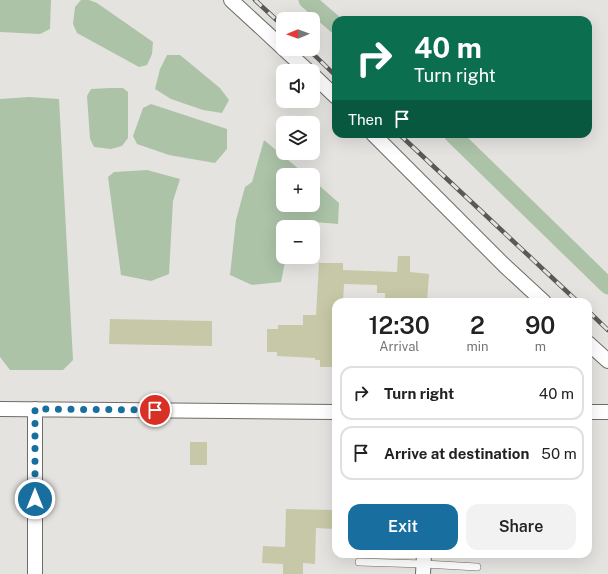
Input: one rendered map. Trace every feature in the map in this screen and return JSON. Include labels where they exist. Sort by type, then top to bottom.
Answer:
[{"type":"street","points":[[231,0],[276,41]]},
{"type":"street","points":[[292,56],[301,64]]},
{"type":"street","points":[[320,81],[332,92]]},
{"type":"street","points":[[377,138],[540,298]]},
{"type":"street","points":[[592,347],[608,361]]},
{"type":"street","points":[[0,409],[332,412]]},
{"type":"street","points":[[35,409],[35,574]]},
{"type":"street","points":[[592,412],[608,412]]},
{"type":"lane","points":[[358,562],[477,567]]},
{"type":"shaded area","points":[[0,0],[51,0],[50,29],[40,34],[0,32]]},
{"type":"shaded area","points":[[81,0],[89,0],[97,3],[153,42],[152,54],[147,65],[139,67],[77,33],[73,24],[75,7]]},
{"type":"shaded area","points":[[167,55],[180,55],[220,88],[229,100],[222,113],[203,110],[171,99],[155,89],[160,69]]},
{"type":"shaded area","points":[[123,88],[128,92],[128,138],[122,146],[111,149],[94,147],[90,139],[87,96],[91,89]]},
{"type":"shaded area","points":[[29,97],[59,99],[73,360],[63,370],[10,370],[0,357],[0,99]]},
{"type":"shaded area","points":[[151,104],[227,129],[227,149],[215,163],[169,155],[137,144],[133,136],[143,108]]},
{"type":"shaded area","points":[[264,140],[276,150],[276,160],[288,160],[298,168],[276,168],[276,212],[320,212],[320,186],[339,203],[338,224],[320,222],[320,220],[276,220],[276,264],[285,264],[281,282],[252,285],[230,275],[236,220],[245,187],[252,182]]},
{"type":"shaded area","points":[[147,170],[180,179],[173,201],[169,274],[151,281],[121,275],[108,177],[114,172]]},
{"type":"building","points":[[398,256],[410,256],[410,272],[429,274],[427,298],[385,298],[385,293],[377,293],[377,285],[344,284],[343,298],[332,298],[332,367],[320,367],[320,360],[315,360],[315,358],[277,356],[277,352],[267,352],[267,329],[278,329],[278,325],[303,325],[303,315],[316,315],[319,264],[343,263],[343,270],[397,272]]},
{"type":"building","points":[[110,319],[212,321],[212,346],[109,344]]},
{"type":"building","points":[[190,442],[207,442],[207,465],[190,465]]},
{"type":"building","points":[[286,509],[332,510],[332,529],[316,528],[315,564],[303,563],[303,574],[283,574],[283,564],[262,563],[263,546],[285,547]]},
{"type":"waterway","points":[[307,0],[332,22]]},
{"type":"waterway","points":[[456,138],[608,286]]},
{"type":"railway","points":[[255,0],[276,20]]},
{"type":"railway","points":[[315,56],[332,72]]},
{"type":"railway","points":[[403,138],[574,298]]},
{"type":"railway","points":[[592,315],[608,330]]},
{"type":"route","points":[[35,499],[35,409],[155,410]]}]
